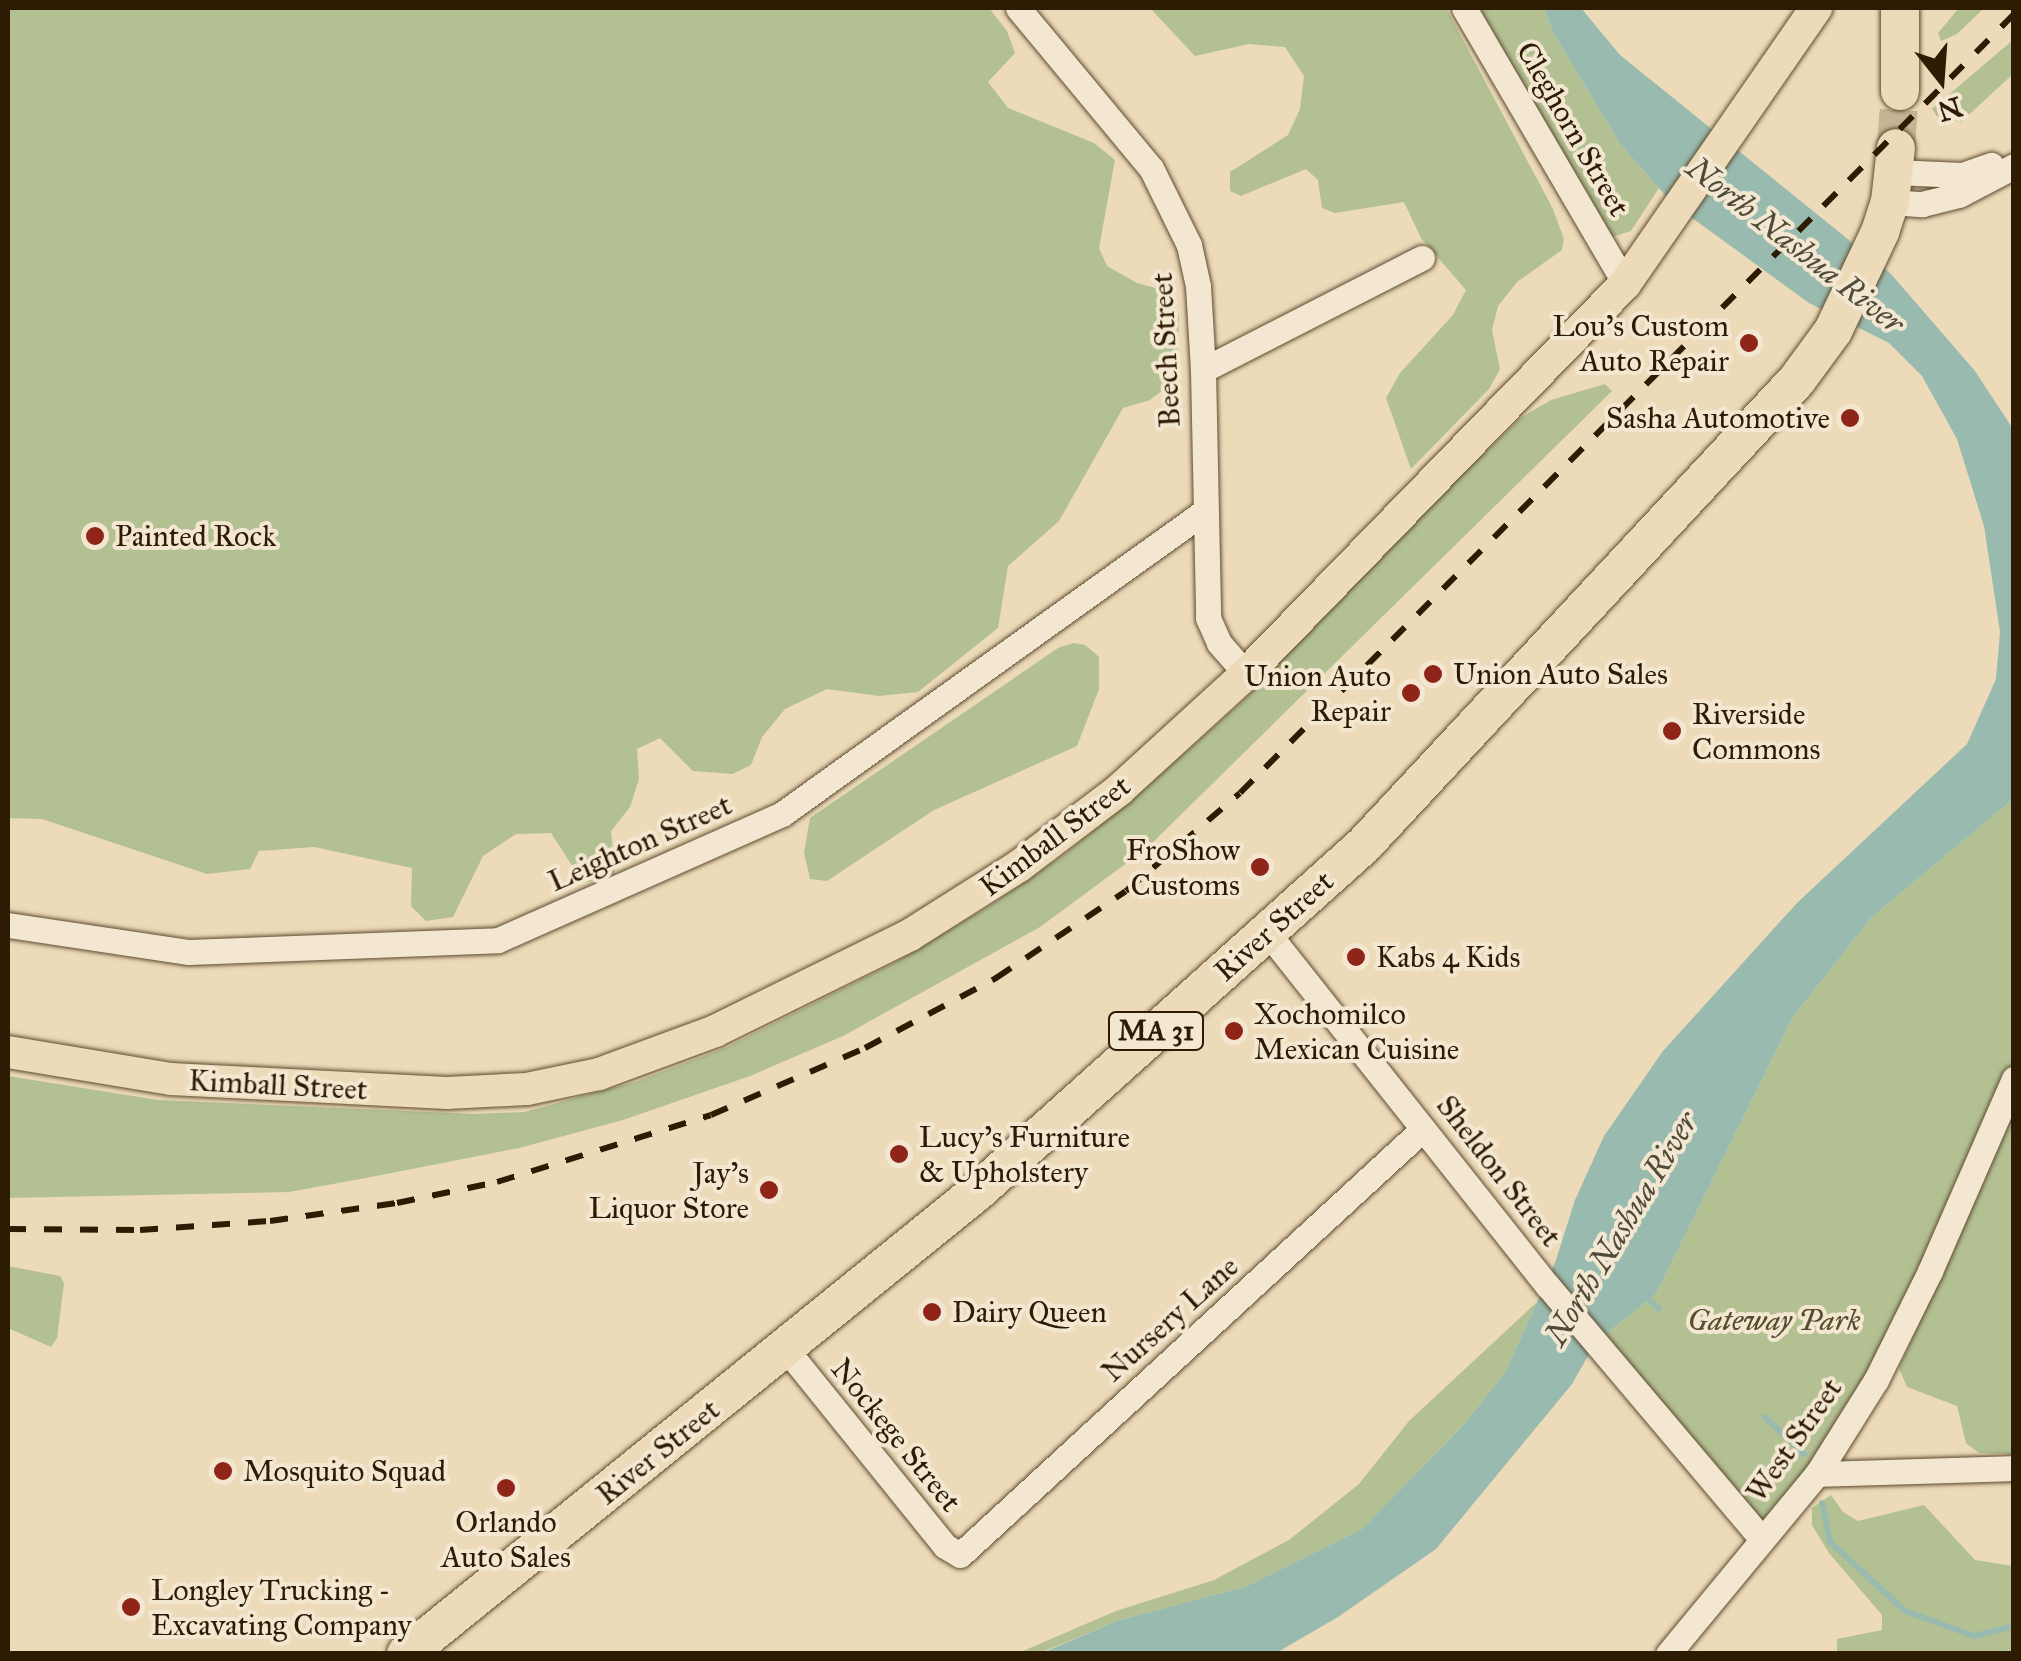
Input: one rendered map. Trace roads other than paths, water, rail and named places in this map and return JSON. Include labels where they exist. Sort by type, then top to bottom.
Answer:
[{"type":"highway","points":[[1900,8],[1900,91]]},
{"type":"highway","name":"River Street","points":[[406,1654],[976,1192],[1267,932],[1404,803],[1798,380],[1833,331],[1873,246],[1893,174]]},
{"type":"main road","name":"Kimball Street","points":[[8,1052],[149,1077],[448,1094],[528,1089],[599,1074],[772,1006],[941,917],[1019,866],[1118,790],[1246,674],[1625,284],[1678,213],[1810,12]]},
{"type":"street","name":"Beech Street","points":[[1018,8],[1152,168],[1170,199],[1196,270],[1209,626],[1246,674]]},
{"type":"street","name":"Cleghorn Street","points":[[1464,8],[1625,284]]},
{"type":"street","points":[[1893,174],[1962,175],[2014,154]]},
{"type":"street","points":[[1893,174],[1922,204],[1959,195],[2014,166]]},
{"type":"street","points":[[1202,370],[1422,258]]},
{"type":"street","name":"Leighton Street","points":[[8,925],[190,952],[498,940],[782,814],[1204,511]]},
{"type":"street","name":"Sheldon Street","points":[[1267,932],[1548,1286],[1762,1539]]},
{"type":"street","name":"West Street","points":[[1668,1654],[1818,1474],[1876,1380],[2014,1078]]},
{"type":"street","name":"Nursery Lane","points":[[960,1555],[1423,1129]]},
{"type":"street","name":"Nockege Street","points":[[786,1349],[945,1546],[960,1555]]},
{"type":"street","points":[[1818,1474],[2014,1468]]},
{"type":"water","name":"North Nashua River","points":[[1544,8],[1581,8],[1620,55],[1891,274],[1975,371],[2013,429],[2013,799],[1871,918],[1793,1017],[1656,1294],[1596,1342],[1572,1384],[1436,1549],[1338,1617],[1276,1653],[1040,1654],[1116,1621],[1247,1586],[1362,1529],[1464,1424],[1505,1372],[1555,1263],[1575,1200],[1604,1136],[1663,1051],[1797,903],[1967,744],[1996,679],[2000,632],[1984,526],[1957,439],[1922,376],[1889,343],[1809,303],[1673,204],[1620,144],[1553,33]]},
{"type":"waterway","points":[[1649,1300],[1659,1309]]},
{"type":"waterway","points":[[1765,1417],[1804,1454]]},
{"type":"waterway","points":[[1822,1503],[1830,1542],[1905,1611],[1974,1636],[2014,1626]]},
{"type":"tunnel","points":[[1896,148],[1900,91]]},
{"type":"railway","points":[[8,1229],[140,1230],[270,1221],[397,1203],[497,1182],[711,1115],[865,1048],[996,978],[1126,891],[1240,793],[2014,14]]},
{"type":"place","name":"Lou's Custom Auto Repair","points":[[1749,343]]},
{"type":"place","name":"Sasha Automotive","points":[[1850,418]]},
{"type":"place","name":"Painted Rock","points":[[95,536]]},
{"type":"place","name":"Union Auto Sales","points":[[1433,674]]},
{"type":"place","name":"Union Auto Repair","points":[[1411,693]]},
{"type":"place","name":"Riverside Commons","points":[[1672,731]]},
{"type":"place","name":"FroShow Customs","points":[[1260,867]]},
{"type":"place","name":"Kabs 4 Kids","points":[[1356,957]]},
{"type":"place","name":"Xochomilco Mexican Cuisine","points":[[1234,1031]]},
{"type":"place","name":"Lucy's Furniture & Upholstery","points":[[899,1154]]},
{"type":"place","name":"Jay's Liquor Store","points":[[769,1190]]},
{"type":"place","name":"Dairy Queen","points":[[932,1312]]},
{"type":"place","name":"Mosquito Squad","points":[[223,1471]]},
{"type":"place","name":"Orlando Auto Sales","points":[[506,1488]]},
{"type":"place","name":"Longley Trucking - Excavating Company","points":[[131,1607]]},
{"type":"park label","name":"Gateway Park","points":[[1774,1320]]}]
